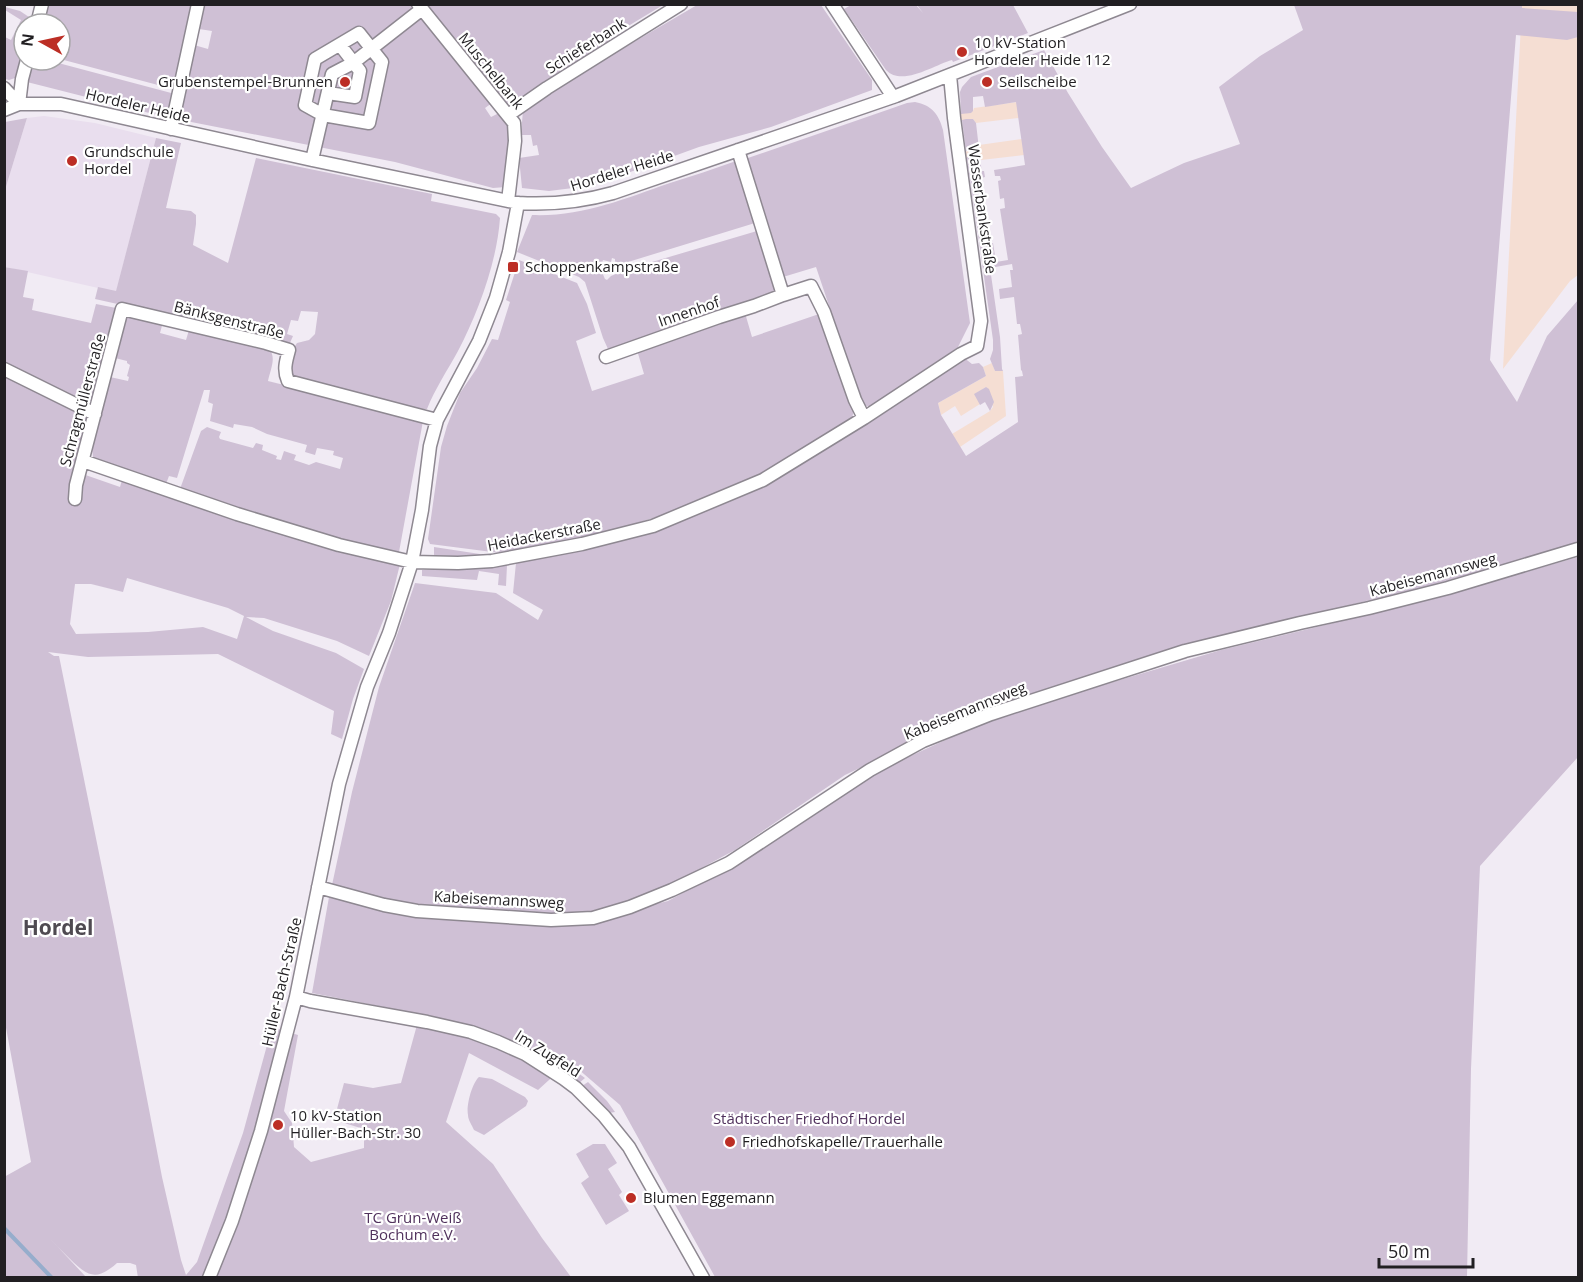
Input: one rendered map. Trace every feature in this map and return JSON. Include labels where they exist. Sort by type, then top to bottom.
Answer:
[{"type":"street","points":[[171,129],[198,4]]},
{"type":"street","name":"Schieferbank","points":[[508,114],[681,4]]},
{"type":"street","points":[[832,4],[893,97]]},
{"type":"street","name":"Hordeler Heide","points":[[19,104],[61,104],[513,202],[542,205],[568,203],[592,199],[893,97],[1130,4]]},
{"type":"street","points":[[312,160],[332,74],[353,63],[372,49],[422,7]]},
{"type":"street","name":"Muschelbank","points":[[422,7],[514,123],[513,202]]},
{"type":"street","points":[[359,33],[382,62],[369,123],[323,115],[305,105],[315,59],[359,33]]},
{"type":"street","points":[[340,45],[360,71],[355,97],[369,123]]},
{"type":"street","points":[[19,104],[24,72]]},
{"type":"street","name":"Wasserbankstraße","points":[[950,75],[981,321],[977,346]]},
{"type":"street","points":[[359,77],[379,80]]},
{"type":"street","points":[[311,78],[355,97]]},
{"type":"street","points":[[4,88],[19,104]]},
{"type":"street","points":[[4,110],[19,104]]},
{"type":"street","points":[[738,150],[783,295]]},
{"type":"street","points":[[412,562],[422,510],[430,446],[437,420],[479,341],[496,298],[509,252],[513,202]]},
{"type":"street","name":"Innenhof","points":[[606,357],[812,286],[864,418]]},
{"type":"street","name":"Bänksgenstraße","points":[[122,309],[275,345],[289,350],[285,364],[288,381],[437,420]]},
{"type":"street","name":"Schragmüllerstraße","points":[[75,499],[76,484],[122,309]]},
{"type":"street","name":"Heidackerstraße","points":[[83,461],[277,527],[339,545],[412,562],[492,561],[582,544],[652,526],[763,480],[977,346]]},
{"type":"street","points":[[4,369],[95,414]]},
{"type":"street","name":"Kabeisemannsweg","points":[[318,887],[384,905],[417,911],[551,920],[593,918],[630,907],[729,863],[870,770],[923,741],[991,714],[1185,651],[1426,594],[1578,549]]},
{"type":"street","name":"Hüller-Bach-Straße","points":[[209,1278],[232,1221],[261,1131],[296,997],[339,784],[367,687],[389,633],[412,562]]},
{"type":"street","name":"Im Zugfeld","points":[[296,997],[471,1032],[498,1041],[525,1054],[564,1079],[604,1116],[629,1147],[703,1278]]},
{"type":"street","name":"Im Zugfeld","points":[[695,1264],[695,1278]]},
{"type":"shaded area","points":[[1522,5],[1578,5],[1578,275],[1570,281],[1503,369]]},
{"type":"shaded area","points":[[1017,102],[1019,118],[976,123],[973,119],[955,121],[954,114],[973,111],[974,108]]},
{"type":"shaded area","points":[[44,116],[95,123],[156,138],[116,292],[5,267],[5,190],[27,118]]},
{"type":"shaded area","points":[[1022,139],[1024,155],[981,160],[978,156],[960,159],[959,152],[977,150],[979,145]]},
{"type":"shaded area","points":[[992,363],[995,371],[1003,371],[1006,416],[960,447],[952,434],[993,407],[986,387],[975,394],[980,404],[961,416],[955,406],[941,415],[938,403],[986,376],[983,367]]},
{"type":"green space","points":[[432,4],[663,5],[610,37],[612,42],[506,105],[428,11],[428,7]]},
{"type":"green space","points":[[915,4],[923,13],[917,5],[1013,5],[1028,33],[909,76],[893,75],[886,70],[844,9],[851,5]]},
{"type":"green space","points":[[1522,4],[1522,8],[1578,12],[1578,37],[1567,40],[1516,35],[1490,360],[1517,402],[1547,336],[1578,300],[1578,544],[1428,586],[1180,646],[979,711],[845,775],[735,850],[651,895],[600,911],[547,916],[476,911],[404,903],[332,885],[352,792],[379,687],[415,583],[496,593],[538,620],[543,610],[513,593],[516,563],[583,550],[654,531],[735,498],[798,466],[963,357],[972,364],[979,363],[986,376],[938,403],[941,415],[966,456],[1018,422],[1015,377],[1023,376],[1018,335],[1022,334],[1020,324],[1017,324],[1014,297],[1000,299],[999,289],[1012,287],[1010,270],[1013,270],[1012,264],[990,268],[1003,371],[995,371],[990,359],[993,340],[967,157],[979,156],[982,171],[984,171],[985,177],[977,179],[986,243],[993,243],[996,262],[1008,260],[1000,209],[1005,208],[1004,198],[1000,199],[998,181],[1001,180],[1000,176],[995,176],[994,170],[1025,165],[1016,102],[985,107],[983,96],[973,97],[973,111],[961,114],[960,92],[971,77],[1044,50],[1102,147],[1131,188],[1184,163],[1240,144],[1219,87],[1260,56],[1303,30],[1294,5]]},
{"type":"green space","points":[[47,5],[193,5],[173,89],[72,62],[72,12],[45,12]]},
{"type":"green space","points":[[204,5],[412,5],[492,103],[485,108],[491,117],[501,112],[510,127],[506,187],[493,188],[395,162],[176,119],[194,45],[208,49],[212,31],[199,29]]},
{"type":"green space","points":[[697,5],[821,5],[872,80],[872,90],[771,127],[699,147],[611,179],[581,187],[549,191],[522,188],[519,158],[539,155],[537,145],[533,146],[531,135],[521,135],[523,110]]},
{"type":"green space","points":[[5,7],[22,12],[12,12],[12,14],[5,10]]},
{"type":"green space","points":[[5,37],[11,40],[12,38],[12,72],[17,72],[15,78],[9,80],[5,79]]},
{"type":"green space","points":[[72,67],[175,94],[169,118],[27,82],[30,72],[72,72]]},
{"type":"green space","points":[[915,102],[934,112],[943,130],[970,323],[958,347],[871,406],[866,406],[862,404],[816,267],[783,277],[745,159]]},
{"type":"green space","points":[[27,118],[5,190],[5,122]]},
{"type":"green space","points":[[973,119],[976,123],[979,149],[966,151],[962,120]]},
{"type":"green space","points":[[156,138],[181,143],[166,208],[191,211],[196,215],[193,245],[228,263],[256,158],[432,194],[431,201],[496,214],[500,218],[491,269],[479,304],[458,351],[427,409],[418,409],[294,379],[289,371],[295,346],[297,343],[309,340],[315,334],[318,312],[301,311],[298,321],[291,320],[287,334],[293,336],[289,345],[95,299],[98,287],[116,291]]},
{"type":"green space","points":[[736,161],[755,223],[615,266],[615,259],[612,258],[611,262],[603,260],[602,272],[607,280],[625,270],[757,231],[776,285],[776,292],[615,349],[608,349],[585,282],[579,277],[517,252],[532,215],[568,213],[602,206]]},
{"type":"green space","points":[[519,260],[577,283],[587,304],[596,333],[576,341],[592,391],[644,374],[637,350],[745,313],[752,337],[819,314],[851,403],[853,416],[778,465],[731,489],[685,508],[624,527],[566,542],[500,553],[430,544],[428,539],[441,447],[447,426],[460,393],[477,368],[492,339],[498,340],[510,302],[506,300]]},
{"type":"green space","points":[[4,267],[28,271],[23,297],[34,299],[32,310],[91,323],[96,304],[116,308],[91,407],[5,362]]},
{"type":"green space","points":[[131,315],[163,322],[160,333],[186,340],[189,330],[269,349],[273,360],[268,381],[423,421],[399,552],[343,540],[180,489],[201,431],[207,427],[221,432],[220,439],[253,448],[256,443],[263,445],[262,450],[277,456],[276,459],[281,460],[284,451],[296,455],[294,460],[309,465],[316,462],[340,469],[343,458],[333,455],[334,451],[317,448],[315,455],[305,452],[307,445],[267,434],[252,427],[234,424],[233,428],[210,421],[213,404],[208,402],[210,390],[204,390],[177,478],[169,476],[166,484],[96,460],[93,457],[92,447],[110,377],[128,381],[129,377],[127,376],[130,365],[127,361],[115,358],[126,317]]},
{"type":"green space","points":[[5,373],[87,418],[74,471],[120,487],[122,480],[187,504],[312,544],[400,564],[391,601],[369,656],[337,641],[264,618],[246,617],[273,631],[336,653],[364,669],[342,739],[331,734],[334,711],[218,654],[88,657],[48,652],[59,656],[162,1177],[186,1275],[197,1262],[243,1133],[272,1027],[298,1035],[284,1111],[292,1123],[294,1147],[311,1162],[364,1148],[364,1129],[334,1120],[344,1083],[373,1088],[401,1083],[420,1014],[312,993],[329,897],[382,909],[542,924],[668,901],[742,861],[882,769],[998,716],[1221,650],[1437,598],[1578,557],[1578,757],[1480,866],[1471,1069],[1467,1277],[715,1277],[620,1105],[570,1062],[567,1065],[585,1078],[578,1084],[560,1070],[538,1090],[469,1053],[446,1122],[493,1164],[571,1277],[138,1278],[136,1265],[130,1263],[117,1263],[97,1275],[87,1273],[54,1243],[86,1277],[5,1277],[4,1177],[31,1162],[4,1017]],"holes":[[[127,578],[228,608],[244,616],[237,639],[203,627],[148,632],[76,634],[70,624],[75,584],[91,584],[123,592]]]},
{"type":"green space","points":[[986,387],[994,402],[990,411],[985,402],[980,405],[974,394]]},
{"type":"green space","points":[[434,547],[493,556],[434,556]]},
{"type":"green space","points":[[507,565],[506,586],[498,585],[499,574],[479,571],[477,580],[422,576],[422,570]]},
{"type":"green space","points":[[479,1077],[492,1079],[525,1097],[528,1101],[526,1106],[484,1135],[474,1130],[468,1111],[472,1089]]},
{"type":"green space","points":[[588,1082],[615,1112],[609,1113],[582,1086]]},
{"type":"green space","points":[[593,1144],[605,1144],[617,1163],[608,1169],[622,1192],[619,1195],[629,1211],[606,1225],[581,1183],[589,1177],[576,1154]]},
{"type":"waterway","points":[[4,1228],[52,1278]]},
{"type":"place","name":"10 kV-Station Hordeler Heide 112","points":[[962,52]]},
{"type":"place","name":"Grubenstempel-Brunnen","points":[[345,82]]},
{"type":"place","name":"Seilscheibe","points":[[987,82]]},
{"type":"place","name":"Grundschule Hordel","points":[[72,161]]},
{"type":"place","name":"Schoppenkampstraße","points":[[513,267]]},
{"type":"place","name":"10 kV-Station Hüller-Bach-Str. 30","points":[[278,1125]]},
{"type":"place","name":"Friedhofskapelle/Trauerhalle","points":[[730,1142]]},
{"type":"place","name":"Blumen Eggemann","points":[[631,1198]]},
{"type":"district","name":"Hordel","points":[[58,928]]},
{"type":"park label","name":"Städtischer Friedhof Hordel","points":[[809,1119]]},
{"type":"park label","name":"TC Grün-Weiß Bochum e.V.","points":[[413,1226]]}]
